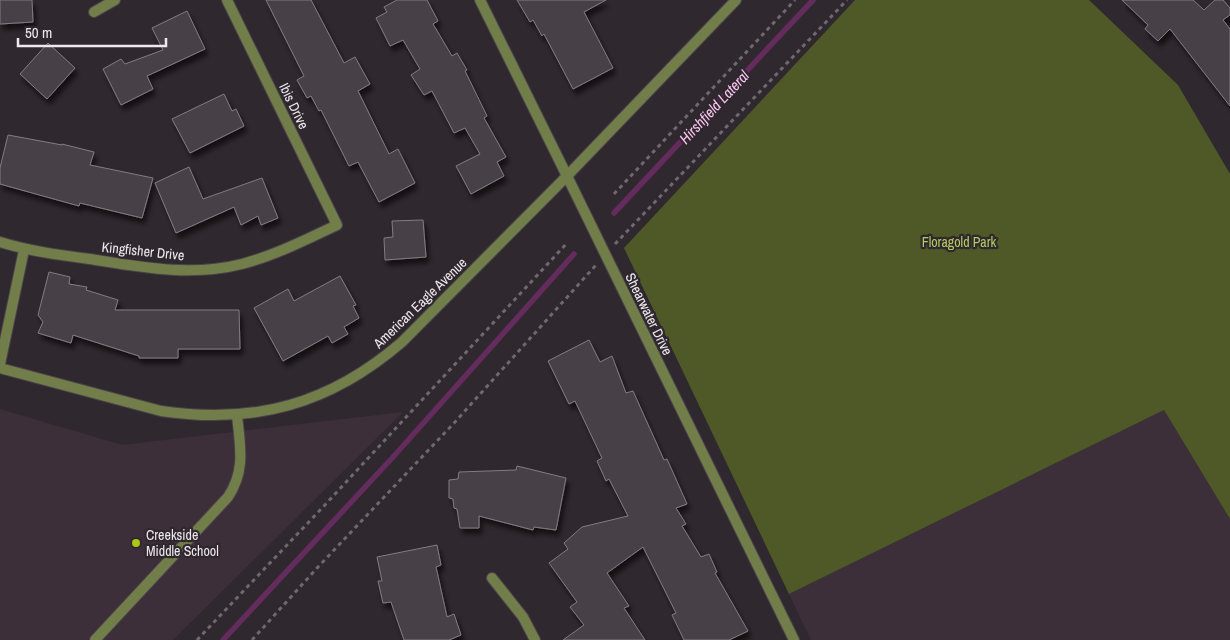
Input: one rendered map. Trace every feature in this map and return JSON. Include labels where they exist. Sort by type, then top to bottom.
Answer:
[{"type":"street","points":[[94,12],[115,0]]},
{"type":"street","name":"Ibis Drive","points":[[227,0],[337,225]]},
{"type":"street","name":"Shearwater Drive","points":[[480,0],[794,640]]},
{"type":"street","name":"American Eagle Avenue","points":[[0,368],[161,411],[189,415],[237,415],[270,411],[321,395],[343,384],[384,358],[402,342],[567,176],[736,0]]},
{"type":"street","name":"Kingfisher Drive","points":[[0,242],[24,250],[170,270],[207,269],[240,264],[276,254],[337,225]]},
{"type":"street","points":[[0,364],[24,250]]},
{"type":"street","points":[[95,640],[228,497],[234,488],[240,468],[237,415]]},
{"type":"street","points":[[492,578],[523,617],[535,640]]},
{"type":"path","points":[[614,194],[795,0]]},
{"type":"path","points":[[252,640],[455,422],[605,255],[847,0]]},
{"type":"path","points":[[197,640],[568,242]]},
{"type":"shaded area","name":"Creekside Middle School","points":[[0,409],[122,445],[403,412],[173,640],[0,640]]},
{"type":"shaded area","points":[[1164,410],[1230,519],[1230,640],[811,640],[789,594]]},
{"type":"green space","name":"Floragold Park","points":[[855,0],[1089,0],[1178,85],[1230,174],[1230,519],[1164,410],[789,594],[624,248]]},
{"type":"building","points":[[0,0],[32,0],[33,22],[0,24]]},
{"type":"building","points":[[266,0],[311,0],[344,63],[355,57],[370,84],[358,91],[389,154],[398,149],[415,183],[379,202],[358,162],[349,166],[321,110],[319,111],[311,96],[307,98],[297,80],[304,76]]},
{"type":"building","points":[[397,0],[427,0],[438,21],[433,24],[452,56],[457,53],[467,70],[465,71],[487,116],[484,118],[506,157],[497,162],[504,176],[471,194],[456,166],[480,154],[465,128],[454,133],[432,91],[424,95],[411,75],[420,69],[403,40],[390,46],[376,18],[387,12],[384,7]]},
{"type":"building","points":[[517,0],[606,0],[584,12],[613,68],[573,89],[544,34],[542,36],[533,20],[530,22]]},
{"type":"building","points":[[1122,0],[1193,0],[1204,10],[1215,0],[1223,0],[1230,8],[1230,15],[1223,20],[1230,29],[1230,106],[1170,29],[1158,41],[1145,29],[1148,25]]},
{"type":"building","points":[[187,11],[205,49],[147,76],[153,89],[121,105],[103,69],[121,59],[125,64],[163,50],[152,28]]},
{"type":"building","points":[[48,43],[75,68],[47,99],[20,74]]},
{"type":"building","points":[[224,94],[232,111],[236,109],[244,126],[190,153],[172,119]]},
{"type":"building","points":[[8,135],[62,144],[94,152],[90,165],[153,178],[142,218],[80,203],[79,206],[0,184],[0,168]]},
{"type":"building","points":[[189,167],[203,199],[262,178],[278,218],[261,225],[258,216],[241,225],[234,207],[176,233],[155,183]]},
{"type":"building","points":[[423,220],[426,257],[385,260],[384,238],[393,237],[392,221]]},
{"type":"building","points":[[49,272],[70,277],[69,284],[87,287],[86,290],[118,300],[115,310],[239,310],[240,349],[178,349],[178,358],[139,358],[139,356],[73,335],[71,343],[38,333],[43,322],[38,315]]},
{"type":"building","points":[[340,276],[356,305],[353,306],[359,318],[344,327],[348,334],[332,343],[328,336],[283,361],[254,308],[288,289],[294,301]]},
{"type":"building","points":[[589,340],[600,362],[612,356],[626,393],[633,391],[664,460],[667,459],[687,504],[676,508],[686,524],[682,526],[701,557],[709,554],[717,572],[715,573],[748,631],[729,640],[684,640],[672,615],[676,613],[643,547],[607,573],[629,606],[624,608],[645,640],[563,640],[584,625],[570,607],[577,602],[549,563],[568,549],[564,543],[582,527],[628,516],[609,479],[606,481],[597,461],[602,458],[575,401],[569,404],[548,361]]},
{"type":"building","points":[[517,466],[566,478],[556,530],[534,527],[533,530],[479,516],[479,528],[460,528],[457,509],[454,508],[453,499],[449,498],[449,480],[458,479],[459,472],[516,470]]},
{"type":"building","points":[[437,545],[441,565],[436,567],[447,617],[454,614],[461,635],[449,640],[404,640],[391,602],[383,603],[378,581],[382,581],[377,557]]},
{"type":"waterway","name":"Hirshfield Lateral","points":[[614,213],[813,0]]},
{"type":"waterway","points":[[223,640],[394,456],[574,254]]},
{"type":"place","name":"Creekside Middle School","points":[[136,543]]}]
